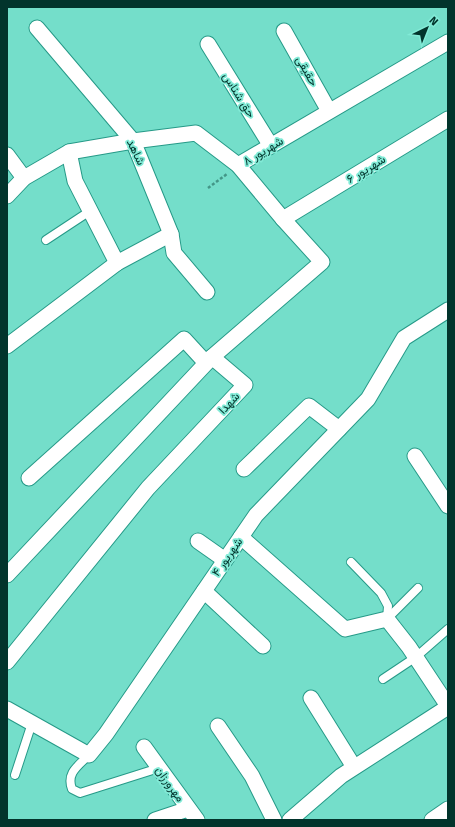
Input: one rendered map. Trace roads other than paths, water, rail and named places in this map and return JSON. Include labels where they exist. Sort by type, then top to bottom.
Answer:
[{"type":"street","name":"شاهد","points":[[38,28],[133,141],[171,234],[174,253],[208,292]]},
{"type":"street","name":"حقیقی","points":[[284,31],[330,111]]},
{"type":"street","name":"شهریور ۸","points":[[7,196],[24,178],[69,152],[196,132],[238,165],[448,42]]},
{"type":"street","name":"حق شناس","points":[[208,44],[271,146]]},
{"type":"street","name":"شهریور ۶","points":[[283,219],[448,120]]},
{"type":"street","points":[[69,152],[75,181],[117,263]]},
{"type":"street","points":[[7,155],[24,178]]},
{"type":"street","points":[[7,575],[209,360],[322,262],[283,219],[238,165]]},
{"type":"street","points":[[7,346],[117,263],[171,234]]},
{"type":"street","name":"شهریور ۴","points":[[89,755],[106,734],[256,515],[368,399],[404,338],[448,310]]},
{"type":"street","points":[[29,478],[184,339],[209,360]]},
{"type":"street","name":"شهدا","points":[[7,662],[148,488],[245,385],[209,360]]},
{"type":"street","points":[[244,469],[309,406],[339,429]]},
{"type":"street","points":[[415,456],[448,506]]},
{"type":"street","points":[[241,537],[345,629],[387,619],[416,657],[448,707],[341,776],[290,820]]},
{"type":"street","points":[[198,541],[225,560]]},
{"type":"street","points":[[204,592],[263,646]]},
{"type":"street","points":[[311,698],[354,767]]},
{"type":"street","points":[[7,709],[89,755]]},
{"type":"street","points":[[218,726],[252,776],[274,820]]},
{"type":"street","name":"مهرورزان","points":[[144,747],[192,814]]},
{"type":"street","points":[[432,820],[448,809]]},
{"type":"street","points":[[155,820],[192,814]]},
{"type":"lane","points":[[46,240],[90,211]]},
{"type":"lane","points":[[351,562],[381,593],[388,606],[387,619]]},
{"type":"lane","points":[[387,619],[418,588]]},
{"type":"lane","points":[[383,679],[416,657],[448,629]]},
{"type":"lane","points":[[15,775],[32,723]]},
{"type":"lane","points":[[89,755],[71,772],[69,781],[72,789],[80,793],[159,768]]}]
